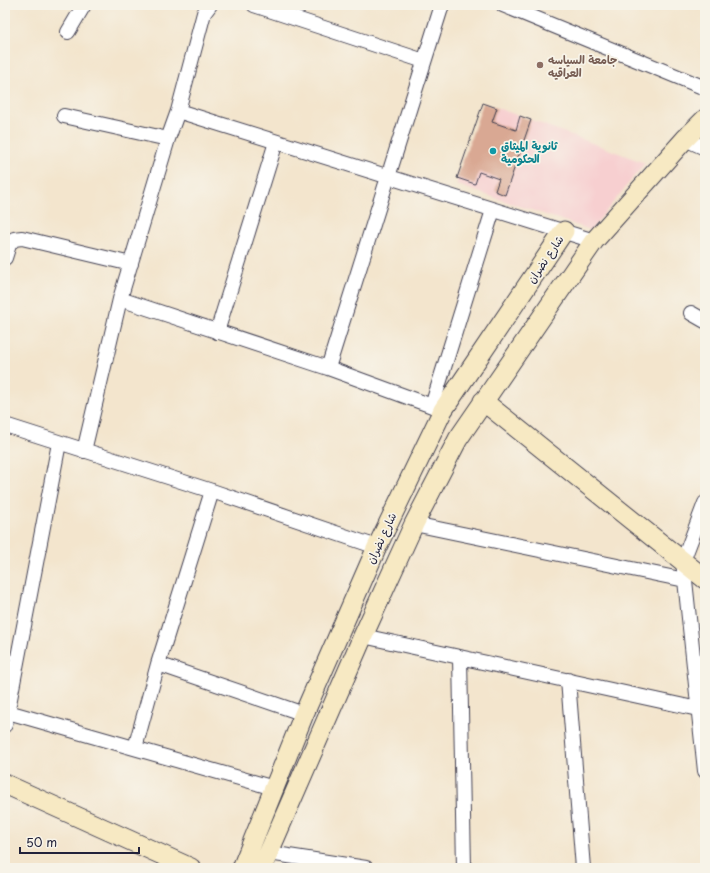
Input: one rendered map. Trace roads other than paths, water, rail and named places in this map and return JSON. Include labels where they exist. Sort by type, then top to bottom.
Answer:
[{"type":"street","points":[[68,32],[84,5]]},
{"type":"street","points":[[84,451],[120,299],[168,139],[178,111],[204,12],[210,5]]},
{"type":"street","points":[[254,5],[424,61]]},
{"type":"street","points":[[328,368],[442,5]]},
{"type":"street","points":[[503,5],[705,88]]},
{"type":"street","points":[[178,111],[594,241]]},
{"type":"street","points":[[64,116],[168,139]]},
{"type":"street","points":[[366,868],[266,860],[363,636],[414,524],[458,439],[594,241],[685,139],[705,119]]},
{"type":"street","points":[[685,139],[705,148]]},
{"type":"street","points":[[217,332],[276,142]]},
{"type":"street","points":[[120,299],[328,368],[438,408],[493,210]]},
{"type":"street","name":"شارع نضران","points":[[242,868],[304,714],[438,408],[564,231]]},
{"type":"street","points":[[5,258],[9,245],[14,239],[22,238],[131,264]]},
{"type":"street","points":[[692,312],[705,321]]},
{"type":"street","points":[[483,401],[684,571]]},
{"type":"street","points":[[5,425],[212,491],[401,555]]},
{"type":"street","points":[[59,443],[6,719],[135,748],[274,788]]},
{"type":"street","points":[[135,748],[158,664],[212,491]]},
{"type":"street","points":[[705,503],[684,571],[705,772]]},
{"type":"street","points":[[414,524],[684,571],[705,580]]},
{"type":"street","points":[[363,636],[698,709]]},
{"type":"street","points":[[460,657],[464,868]]},
{"type":"street","points":[[158,664],[304,714]]},
{"type":"street","points":[[568,680],[583,868]]},
{"type":"street","points":[[5,784],[191,868]]},
{"type":"place","name":"جامعة السياسه العراقيه","points":[[540,65]]},
{"type":"place","name":"ثانوية الميثاق الحكومية","points":[[493,151]]}]
